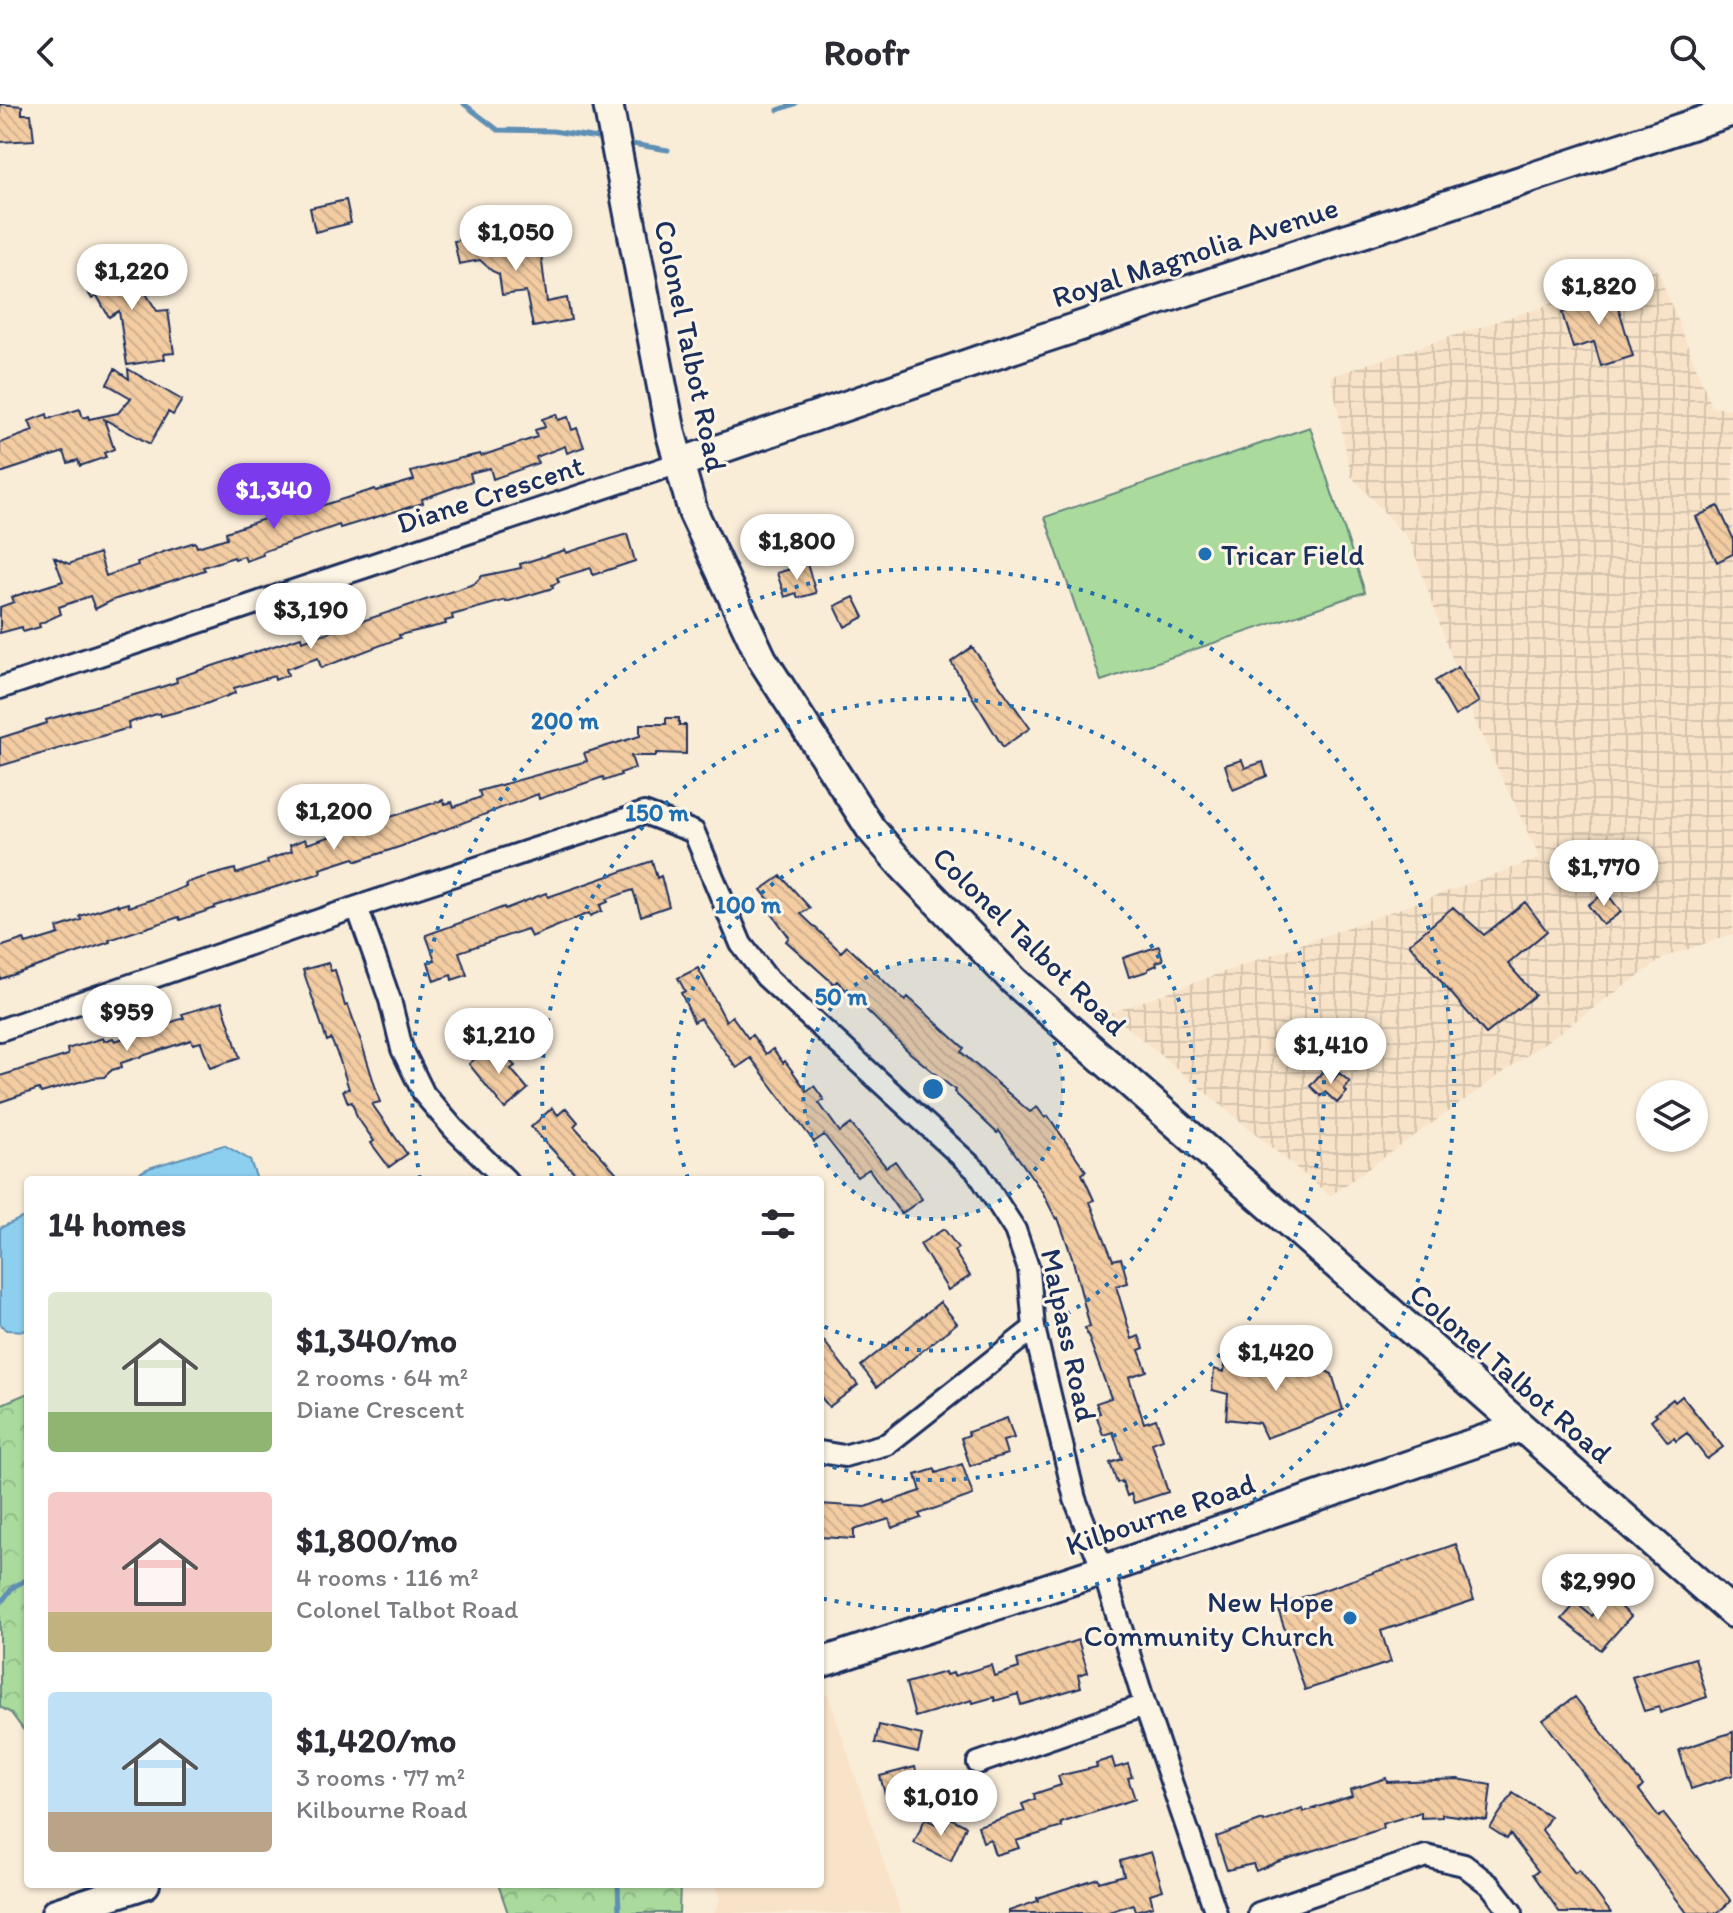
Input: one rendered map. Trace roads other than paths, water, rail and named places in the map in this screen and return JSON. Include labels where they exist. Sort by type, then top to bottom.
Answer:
[{"type":"main road","name":"Colonel Talbot Road","points":[[608,104],[679,463],[693,512],[762,659],[871,829],[1014,981],[1733,1613]]},
{"type":"main road","name":"Royal Magnolia Avenue","points":[[679,463],[1041,339],[1733,111]]},
{"type":"main road","name":"Kilbourne Road","points":[[824,1662],[1521,1427]]},
{"type":"main road","points":[[56,1913],[133,1888]]},
{"type":"street","name":"Diane Crescent","points":[[0,688],[679,463]]},
{"type":"street","name":"Malpass Road","points":[[0,1030],[357,907],[644,813],[694,832],[741,944],[766,977],[977,1171],[1015,1230],[1029,1270],[1034,1328],[1075,1499],[1103,1570],[1216,1913]]},
{"type":"street","points":[[357,907],[390,1000],[402,1049],[424,1094],[502,1176]]},
{"type":"street","points":[[824,1453],[844,1456],[887,1444],[1034,1328]]},
{"type":"street","points":[[978,1763],[1145,1705]]},
{"type":"street","points":[[1259,1913],[1426,1856],[1464,1865],[1491,1886],[1512,1913]]},
{"type":"water","points":[[224,1145],[250,1160],[256,1176],[134,1176],[149,1168]]},
{"type":"water","points":[[24,1217],[24,1331],[6,1330],[0,1324],[0,1228]]},
{"type":"waterway","points":[[464,104],[498,130],[553,131],[604,139]]},
{"type":"waterway","points":[[778,110],[795,104]]},
{"type":"waterway","points":[[626,143],[668,150]]},
{"type":"waterway","points":[[0,1604],[13,1587],[24,1581]]},
{"type":"waterway","points":[[618,1888],[619,1913]]},
{"type":"place","name":"Tricar Field","points":[[1205,554]]},
{"type":"place","name":"New Hope Community Church","points":[[1350,1618]]}]
